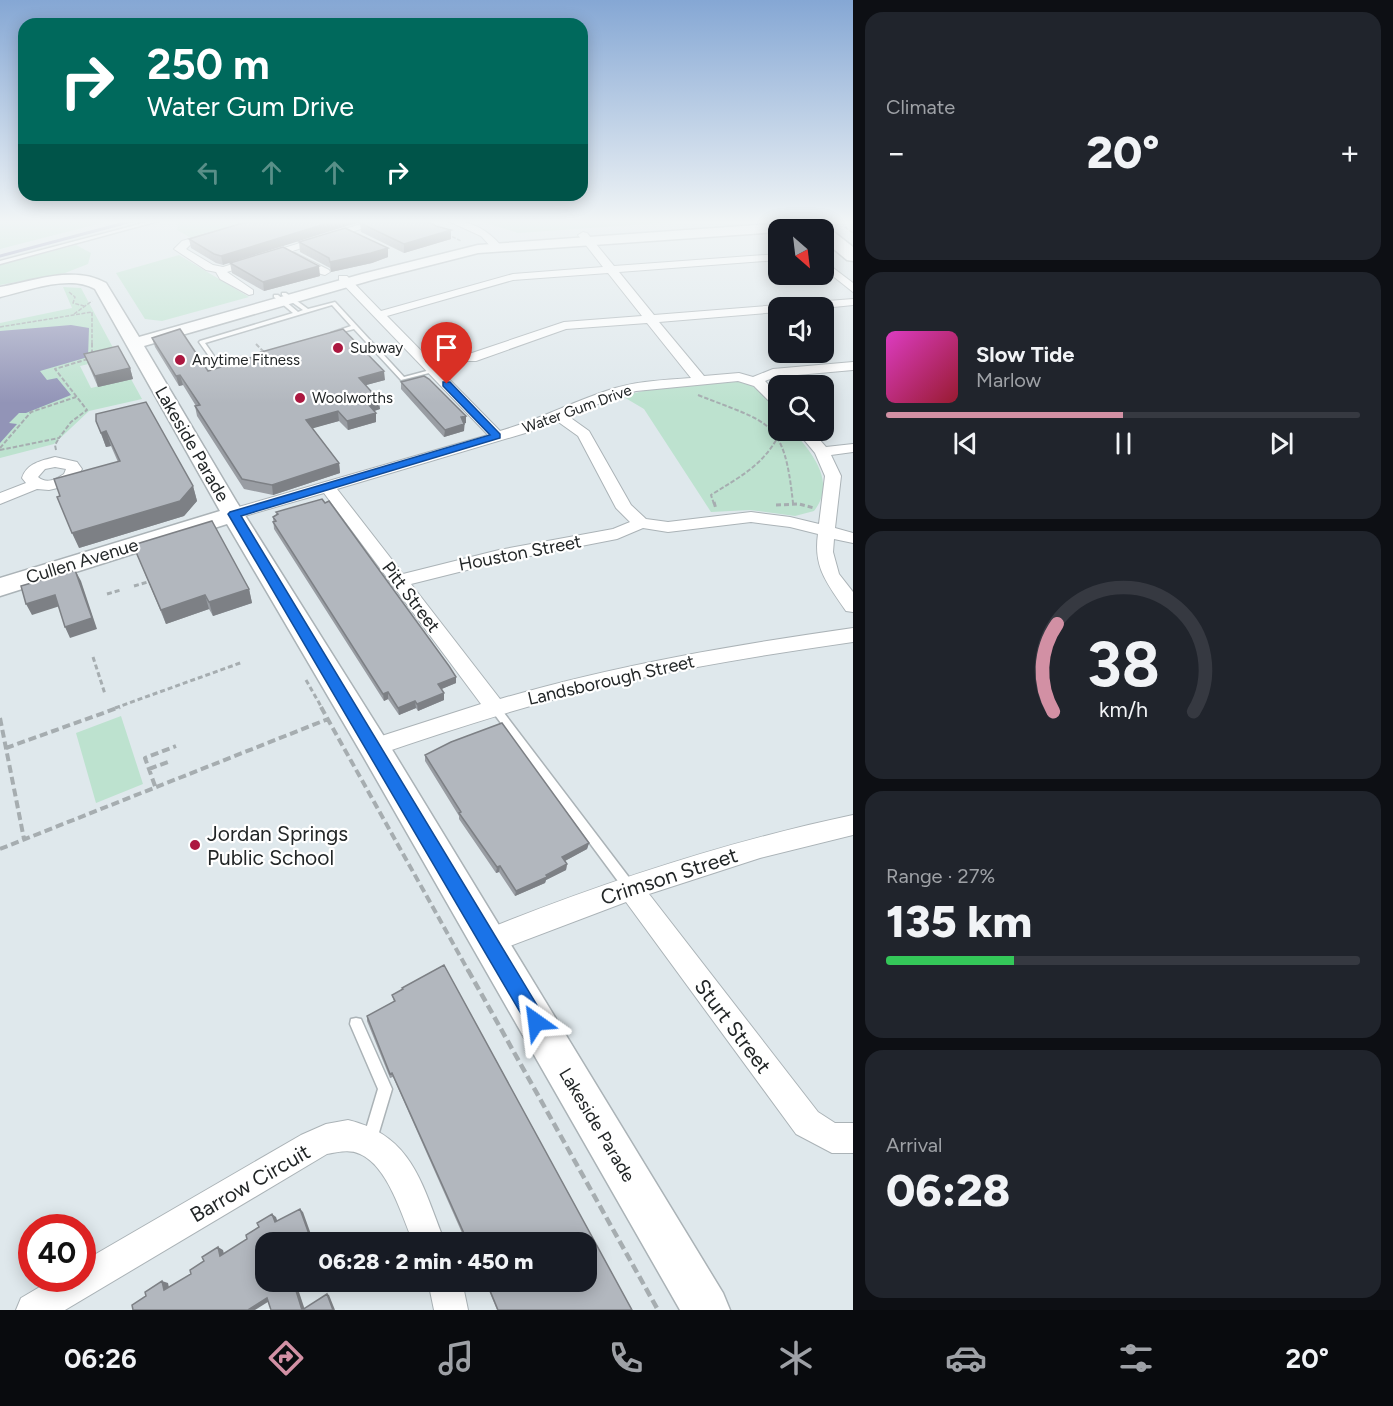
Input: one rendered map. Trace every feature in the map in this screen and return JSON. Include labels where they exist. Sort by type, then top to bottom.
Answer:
[{"type":"street","name":"Lakeside Parade","points":[[0,292],[60,281]]},
{"type":"street","name":"Lakeside Parade","points":[[92,281],[101,286],[706,1310]]},
{"type":"street","points":[[230,281],[249,292]]},
{"type":"street","points":[[133,341],[287,301],[345,281]]},
{"type":"street","points":[[345,281],[497,436]]},
{"type":"street","points":[[379,315],[497,281]]},
{"type":"street","points":[[621,281],[651,319],[696,386]]},
{"type":"street","points":[[834,304],[853,302]]},
{"type":"street","points":[[471,358],[559,327],[768,309]]},
{"type":"street","points":[[754,381],[773,373],[853,366]]},
{"type":"street","name":"Water Gum Drive","points":[[234,514],[497,436],[559,416],[625,390],[696,386],[733,377],[754,381]]},
{"type":"street","points":[[754,381],[768,391]]},
{"type":"street","points":[[559,416],[584,434],[624,508],[641,523],[668,527],[751,517],[790,522],[853,538]]},
{"type":"street","points":[[812,441],[822,452],[833,476],[824,552],[831,575],[853,606]]},
{"type":"street","points":[[822,452],[853,448]]},
{"type":"street","points":[[0,499],[36,484]]},
{"type":"street","name":"Pitt Street","points":[[327,486],[495,708]]},
{"type":"street","name":"Cullen Avenue","points":[[0,587],[234,514]]},
{"type":"street","name":"Houston Street","points":[[399,581],[499,556],[617,534],[641,523]]},
{"type":"street","name":"Landsborough Street","points":[[374,747],[495,708],[634,672],[726,654],[853,635]]},
{"type":"street","name":"Crimson Street","points":[[489,941],[630,888],[735,854],[853,825]]},
{"type":"street","name":"Sturt Street","points":[[630,888],[807,1123],[832,1138],[853,1138]]},
{"type":"street","name":"Barrow Circuit","points":[[33,1310],[326,1139],[345,1135],[370,1142],[389,1156],[398,1169],[425,1232]]},
{"type":"street","points":[[447,1292],[451,1310]]},
{"type":"lane","points":[[287,301],[307,311]]},
{"type":"lane","points":[[287,301],[307,311],[333,303],[403,379],[434,371]]},
{"type":"lane","points":[[238,363],[220,368],[202,342],[287,301]]},
{"type":"lane","points":[[321,337],[354,327]]},
{"type":"lane","points":[[495,708],[630,888]]},
{"type":"lane","points":[[356,1024],[385,1089],[370,1142]]},
{"type":"path","points":[[72,286],[68,291],[75,297],[74,303],[84,306]]},
{"type":"path","points":[[73,314],[92,301]]},
{"type":"path","points":[[0,327],[98,311]]},
{"type":"path","points":[[92,312],[92,358]]},
{"type":"path","points":[[256,344],[264,352]]},
{"type":"path","points":[[58,453],[55,445],[59,438],[71,422],[87,410],[55,369],[101,355]]},
{"type":"path","points":[[696,386],[768,424]]},
{"type":"path","points":[[0,449],[31,412],[76,397]]},
{"type":"path","points":[[0,449],[59,438]]},
{"type":"path","points":[[717,511],[711,495],[757,466],[768,455],[776,441]]},
{"type":"path","points":[[779,441],[789,468],[793,504],[791,512]]},
{"type":"path","points":[[134,586],[148,582]]},
{"type":"path","points":[[107,594],[121,590]]},
{"type":"path","points":[[93,657],[105,694]]},
{"type":"path","points":[[6,748],[243,662]]},
{"type":"path","points":[[303,674],[658,1310]]},
{"type":"path","points":[[0,718],[24,839]]},
{"type":"path","points":[[0,849],[328,719]]},
{"type":"path","points":[[155,786],[145,758],[176,746]]},
{"type":"path","points":[[149,769],[168,762]]},
{"type":"green space","points":[[0,281],[21,281],[0,285]]},
{"type":"green space","points":[[121,281],[223,281],[249,297],[162,321],[145,319]]},
{"type":"green space","points":[[63,287],[81,288],[118,357],[80,366],[91,388],[131,379],[142,399],[89,411],[54,444],[0,458],[0,323],[72,308]]},
{"type":"green space","points":[[733,381],[747,384],[759,391],[768,400],[768,441],[801,441],[819,468],[823,489],[814,511],[795,516],[750,510],[711,512],[644,409],[622,396],[652,389]]},
{"type":"green space","points":[[121,716],[143,784],[96,803],[76,733]]},
{"type":"water","points":[[71,325],[89,328],[88,357],[40,371],[47,380],[57,378],[71,395],[26,413],[19,413],[9,423],[17,424],[0,443],[0,331]]},
{"type":"building","points":[[180,329],[208,371],[256,356],[254,354],[343,329],[384,371],[359,378],[379,400],[367,403],[376,413],[347,421],[338,411],[306,420],[339,463],[272,485],[242,479],[195,406],[200,405],[180,375],[176,376],[152,338]]},
{"type":"building","points":[[118,346],[130,368],[95,376],[84,354]]},
{"type":"building","points":[[424,376],[466,416],[461,417],[464,424],[445,430],[401,382]]},
{"type":"building","points":[[146,402],[193,486],[180,501],[72,533],[57,497],[60,496],[54,479],[120,461],[106,431],[101,433],[96,414]]},
{"type":"building","points":[[322,499],[325,503],[329,501],[456,677],[438,684],[444,693],[417,704],[415,701],[398,708],[388,692],[383,694],[273,522],[276,521],[273,517],[278,514],[276,512]]},
{"type":"building","points":[[212,521],[249,589],[209,602],[205,595],[161,610],[133,545]]},
{"type":"building","points":[[75,570],[92,618],[65,627],[55,595],[26,604],[21,586]]},
{"type":"building","points":[[502,723],[589,843],[562,857],[567,864],[546,875],[547,877],[516,891],[500,866],[497,867],[459,813],[461,812],[425,755],[451,742]]},
{"type":"building","points":[[444,965],[589,1232],[463,1232],[392,1073],[390,1074],[367,1016],[395,1001],[392,995]]},
{"type":"building","points":[[300,1209],[308,1232],[255,1232],[255,1292],[296,1292],[302,1310],[271,1310],[267,1298],[248,1310],[133,1310],[132,1305],[146,1296],[145,1292],[162,1281],[164,1290],[191,1274],[190,1270],[204,1261],[202,1257],[218,1247],[220,1256],[247,1239],[246,1235],[259,1227],[257,1223],[272,1214],[275,1222]]},
{"type":"building","points":[[597,1246],[632,1310],[498,1310],[491,1292],[597,1292]]},
{"type":"building","points":[[327,1294],[333,1310],[302,1310]]},
{"type":"place","name":"Subway","points":[[338,348]]},
{"type":"place","name":"Anytime Fitness","points":[[180,360]]},
{"type":"place","name":"Woolworths","points":[[300,398]]},
{"type":"place","name":"Jordan Springs Public School","points":[[195,845]]},
{"type":"route","points":[[447,384],[497,436],[234,514],[536,1022]]}]
